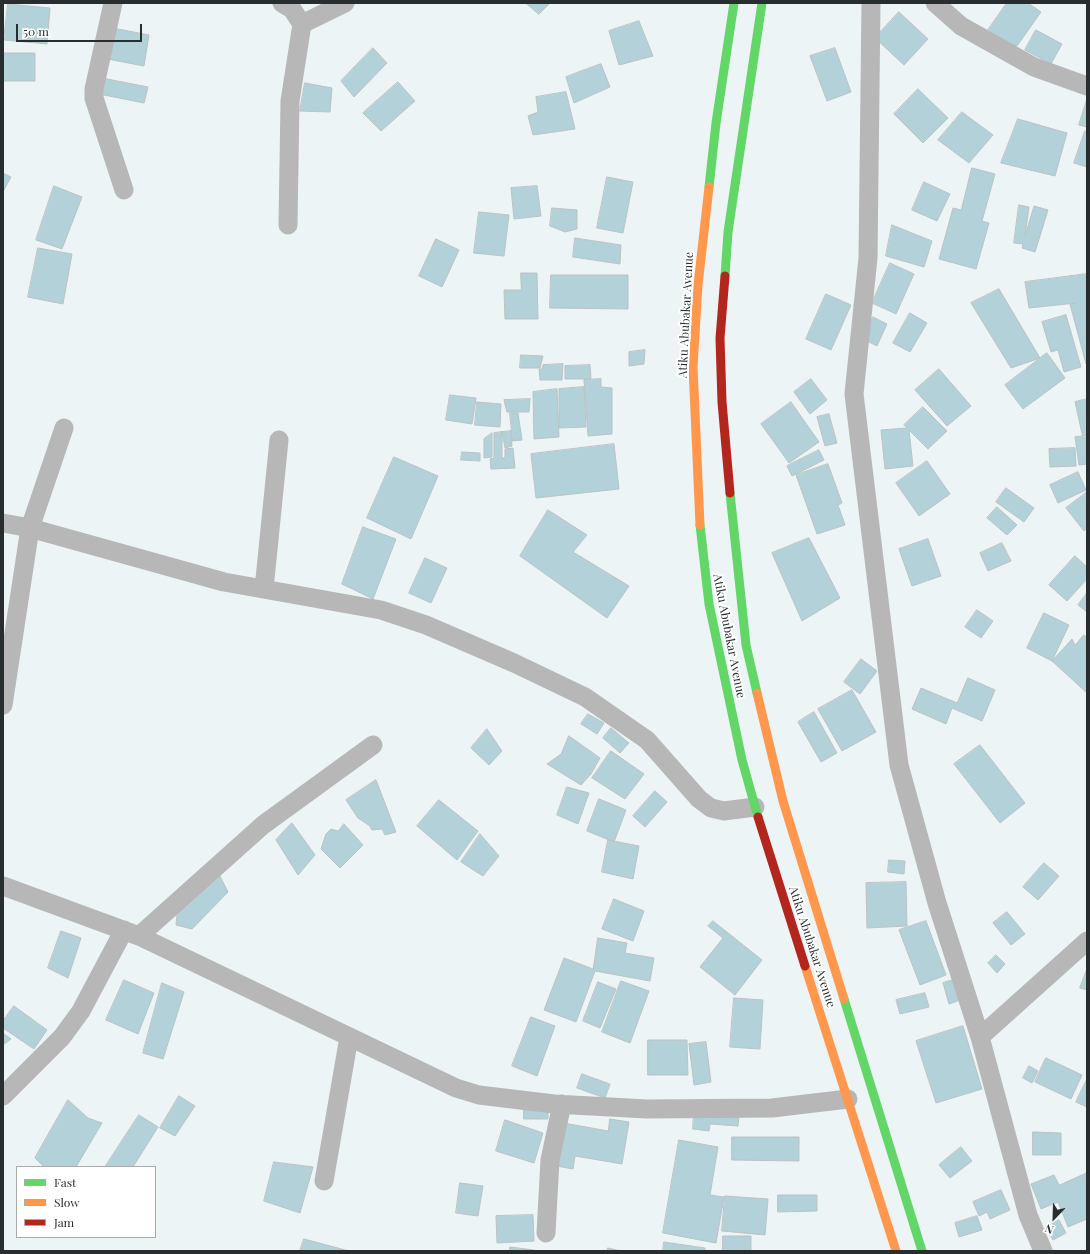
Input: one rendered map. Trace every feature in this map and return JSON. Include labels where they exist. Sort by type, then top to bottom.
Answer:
[{"type":"main road","name":"Atiku Abubakar Avenue","points":[[734,3],[716,122],[698,285],[693,367],[701,542],[708,596],[736,732],[755,807],[896,1251]]},
{"type":"main road","name":"Atiku Abubakar Avenue","points":[[762,3],[728,232],[720,338],[722,402],[734,536],[746,645],[783,801],[922,1251]]},
{"type":"street","points":[[113,3],[94,89],[94,98],[124,190]]},
{"type":"street","points":[[282,3],[292,10],[302,24],[290,102],[288,225]]},
{"type":"street","points":[[302,24],[345,3]]},
{"type":"street","points":[[871,3],[868,258],[854,394],[899,765],[937,903],[980,1037],[1028,1215],[1043,1251]]},
{"type":"street","points":[[935,3],[961,26],[1034,67],[1087,86]]},
{"type":"street","points":[[3,706],[30,528],[64,428]]},
{"type":"street","points":[[264,589],[278,440]]},
{"type":"street","points":[[3,523],[30,528],[224,582],[381,610],[426,624],[585,697],[648,740],[699,800],[711,808],[724,811],[755,807]]},
{"type":"street","points":[[3,1096],[62,1037],[131,933],[262,825],[373,745]]},
{"type":"street","points":[[3,886],[131,933],[456,1088],[479,1095],[562,1104],[647,1109],[772,1108],[848,1099]]},
{"type":"street","points":[[980,1037],[1087,939]]},
{"type":"street","points":[[324,1181],[349,1037]]},
{"type":"street","points":[[546,1233],[550,1160],[562,1104]]},
{"type":"building","points":[[526,3],[550,3],[539,14]]},
{"type":"building","points":[[1007,3],[1028,3],[1041,12],[1017,46],[1007,43],[988,30]]},
{"type":"building","points":[[8,4],[50,8],[47,44],[4,40]]},
{"type":"building","points":[[899,12],[928,39],[904,65],[875,38]]},
{"type":"building","points":[[639,21],[653,56],[619,65],[609,31]]},
{"type":"building","points":[[108,27],[149,35],[144,66],[102,58]]},
{"type":"building","points":[[1036,30],[1062,44],[1051,64],[1025,50]]},
{"type":"building","points":[[373,48],[387,63],[354,97],[341,81]]},
{"type":"building","points":[[835,48],[851,92],[827,101],[810,56]]},
{"type":"building","points":[[3,53],[35,53],[35,81],[3,81]]},
{"type":"building","points":[[601,64],[610,87],[574,103],[566,77]]},
{"type":"building","points":[[102,78],[148,87],[144,103],[99,94]]},
{"type":"building","points":[[398,82],[415,101],[381,131],[363,113]]},
{"type":"building","points":[[305,83],[332,88],[330,112],[300,111]]},
{"type":"building","points":[[918,89],[948,118],[923,143],[894,114]]},
{"type":"building","points":[[566,92],[575,129],[533,135],[528,116],[538,112],[536,97]]},
{"type":"building","points":[[1087,99],[1087,127],[1079,125]]},
{"type":"building","points":[[962,112],[993,135],[969,163],[938,140]]},
{"type":"building","points":[[1018,119],[1067,133],[1055,176],[1001,163]]},
{"type":"building","points":[[1085,131],[1087,132],[1087,167],[1074,163]]},
{"type":"building","points":[[972,168],[995,174],[982,221],[989,223],[976,269],[939,259],[953,208],[961,210]]},
{"type":"building","points":[[3,173],[11,177],[3,192]]},
{"type":"building","points":[[607,177],[633,182],[623,233],[597,228]]},
{"type":"building","points":[[924,182],[950,194],[937,221],[912,210]]},
{"type":"building","points":[[54,186],[82,197],[62,249],[36,240]]},
{"type":"building","points":[[537,186],[541,216],[514,219],[511,188]]},
{"type":"building","points":[[1019,205],[1029,207],[1025,236],[1034,206],[1048,210],[1035,252],[1022,248],[1023,244],[1014,243]]},
{"type":"building","points":[[552,208],[577,210],[577,229],[565,232],[550,226]]},
{"type":"building","points":[[479,212],[509,215],[504,256],[474,253]]},
{"type":"building","points":[[892,225],[932,241],[924,267],[886,256]]},
{"type":"building","points":[[575,238],[621,245],[620,264],[573,257]]},
{"type":"building","points":[[436,239],[459,250],[442,287],[419,276]]},
{"type":"building","points":[[38,248],[72,254],[63,304],[28,297]]},
{"type":"building","points":[[890,263],[914,274],[896,314],[872,303]]},
{"type":"building","points":[[521,273],[537,273],[538,319],[505,319],[504,290],[521,290]]},
{"type":"building","points":[[1087,274],[1086,364],[1070,304],[1076,303],[1029,308],[1025,282]]},
{"type":"building","points":[[551,275],[628,275],[628,309],[550,308]]},
{"type":"building","points":[[999,289],[1040,358],[1011,368],[971,303]]},
{"type":"building","points":[[826,294],[851,305],[831,350],[806,339]]},
{"type":"building","points":[[910,313],[927,323],[910,352],[893,343]]},
{"type":"building","points":[[1066,315],[1081,367],[1064,372],[1058,350],[1051,352],[1042,322]]},
{"type":"building","points":[[873,317],[887,324],[877,346],[863,339]]},
{"type":"building","points":[[645,350],[644,364],[629,366],[629,352]]},
{"type":"building","points":[[1047,353],[1065,378],[1023,409],[1005,385]]},
{"type":"building","points":[[521,355],[543,356],[540,368],[520,368]]},
{"type":"building","points":[[563,364],[562,380],[540,380],[539,369],[542,369],[543,365]]},
{"type":"building","points":[[590,365],[591,379],[565,379],[565,366]]},
{"type":"building","points":[[939,369],[971,406],[947,426],[915,390]]},
{"type":"building","points":[[601,379],[601,387],[612,388],[612,434],[588,436],[584,380]]},
{"type":"building","points":[[811,379],[827,400],[810,414],[794,392]]},
{"type":"building","points":[[584,387],[586,427],[559,428],[559,389]]},
{"type":"building","points":[[557,389],[559,437],[534,439],[533,392]]},
{"type":"building","points":[[450,395],[476,398],[472,424],[446,420]]},
{"type":"building","points":[[530,399],[529,412],[507,412],[504,400]]},
{"type":"building","points":[[1087,399],[1087,437],[1083,438],[1075,402]]},
{"type":"building","points":[[477,402],[501,404],[500,427],[475,425]]},
{"type":"building","points":[[791,402],[819,442],[789,463],[761,424]]},
{"type":"building","points":[[923,407],[947,431],[928,449],[909,430],[913,466],[885,469],[881,430],[907,428],[904,425]]},
{"type":"building","points":[[510,413],[518,413],[522,440],[513,441]]},
{"type":"building","points":[[829,414],[837,443],[825,446],[817,417]]},
{"type":"building","points":[[511,431],[512,446],[505,448],[502,432]]},
{"type":"building","points":[[502,432],[502,458],[505,458],[505,449],[513,448],[515,468],[491,469],[490,459],[494,458],[494,433]]},
{"type":"building","points":[[492,433],[492,457],[484,458],[484,439]]},
{"type":"building","points":[[1087,436],[1087,464],[1079,465],[1075,437]]},
{"type":"building","points":[[614,444],[619,489],[536,498],[531,454]]},
{"type":"building","points":[[1075,448],[1076,466],[1050,467],[1049,449]]},
{"type":"building","points":[[819,450],[824,460],[792,476],[787,466]]},
{"type":"building","points":[[462,452],[480,453],[480,461],[461,460]]},
{"type":"building","points":[[394,457],[438,476],[411,539],[367,518]]},
{"type":"building","points":[[927,461],[950,494],[919,516],[896,483]]},
{"type":"building","points":[[828,464],[842,503],[838,505],[845,525],[817,534],[796,475]]},
{"type":"building","points":[[1078,472],[1086,490],[1058,503],[1050,485]]},
{"type":"building","points":[[1006,488],[1034,508],[1024,522],[996,502]]},
{"type":"building","points":[[1087,492],[1087,528],[1084,531],[1066,508]]},
{"type":"building","points":[[997,507],[1017,525],[1007,535],[987,518]]},
{"type":"building","points":[[548,510],[587,535],[573,552],[629,586],[607,618],[520,556]]},
{"type":"building","points":[[363,527],[396,539],[373,599],[342,584]]},
{"type":"building","points":[[809,538],[840,598],[802,621],[772,553]]},
{"type":"building","points":[[928,539],[941,576],[912,586],[899,549]]},
{"type":"building","points":[[1002,543],[1011,561],[988,571],[980,553]]},
{"type":"building","points":[[1075,556],[1087,567],[1087,579],[1067,601],[1049,585]]},
{"type":"building","points":[[425,558],[447,568],[431,603],[409,593]]},
{"type":"building","points":[[1087,593],[1087,612],[1078,605]]},
{"type":"building","points":[[977,610],[993,621],[981,638],[965,627]]},
{"type":"building","points":[[1044,613],[1069,625],[1052,661],[1027,648]]},
{"type":"building","points":[[1084,635],[1087,638],[1087,693],[1052,661],[1072,639],[1075,645]]},
{"type":"building","points":[[861,659],[877,671],[860,694],[844,682]]},
{"type":"building","points":[[968,678],[995,690],[982,721],[952,708],[946,724],[912,709],[921,688],[957,703]]},
{"type":"building","points":[[852,690],[876,732],[842,751],[818,709]]},
{"type":"building","points":[[814,712],[837,753],[821,762],[798,722]]},
{"type":"building","points":[[588,714],[604,723],[597,734],[581,724]]},
{"type":"building","points":[[611,728],[629,743],[620,753],[603,738]]},
{"type":"building","points":[[487,729],[502,751],[489,765],[471,748]]},
{"type":"building","points":[[569,736],[600,758],[591,774],[581,785],[547,764],[561,754]]},
{"type":"building","points":[[980,745],[1025,803],[1000,823],[954,764]]},
{"type":"building","points":[[611,751],[644,774],[625,799],[592,778]]},
{"type":"building","points":[[376,780],[396,832],[385,835],[382,829],[372,830],[370,826],[358,818],[346,800]]},
{"type":"building","points":[[567,787],[589,793],[578,824],[557,815]]},
{"type":"building","points":[[655,791],[667,802],[645,827],[633,816]]},
{"type":"building","points":[[599,799],[626,810],[614,842],[587,831]]},
{"type":"building","points":[[439,800],[478,831],[457,860],[417,826]]},
{"type":"building","points":[[292,823],[315,855],[298,875],[276,840]]},
{"type":"building","points":[[344,824],[363,845],[340,868],[321,849],[326,834],[331,829],[338,831]]},
{"type":"building","points":[[480,834],[499,856],[483,876],[461,862]]},
{"type":"building","points":[[608,840],[639,846],[633,879],[602,872]]},
{"type":"building","points":[[889,860],[905,861],[904,874],[888,872]]},
{"type":"building","points":[[1044,863],[1059,876],[1038,900],[1023,887]]},
{"type":"building","points":[[220,876],[228,892],[192,929],[176,925],[177,915]]},
{"type":"building","points":[[906,882],[907,926],[867,928],[866,883]]},
{"type":"building","points":[[614,899],[644,911],[633,941],[602,929]]},
{"type":"building","points":[[1007,912],[1025,934],[1011,945],[993,923]]},
{"type":"building","points":[[713,921],[762,960],[735,995],[700,967],[723,938],[708,926]]},
{"type":"building","points":[[926,921],[946,975],[920,985],[899,930]]},
{"type":"building","points":[[61,931],[81,938],[68,978],[48,968]]},
{"type":"building","points":[[598,938],[627,943],[625,953],[654,958],[650,981],[595,971],[576,1022],[544,1010],[564,958],[593,969]]},
{"type":"building","points":[[996,955],[1005,964],[997,973],[988,963]]},
{"type":"building","points":[[1087,969],[1087,990],[1080,988]]},
{"type":"building","points":[[960,978],[966,998],[949,1004],[943,983]]},
{"type":"building","points":[[124,980],[154,993],[138,1034],[106,1020]]},
{"type":"building","points":[[621,981],[649,991],[630,1043],[602,1032]]},
{"type":"building","points":[[598,982],[616,989],[600,1028],[583,1021]]},
{"type":"building","points":[[162,983],[184,992],[163,1059],[143,1053]]},
{"type":"building","points":[[925,993],[929,1007],[900,1014],[896,1000]]},
{"type":"building","points":[[734,998],[763,1000],[760,1049],[730,1047]]},
{"type":"building","points":[[14,1006],[47,1030],[34,1049],[3,1028],[3,1021]]},
{"type":"building","points":[[531,1017],[555,1026],[537,1076],[512,1066]]},
{"type":"building","points":[[963,1026],[982,1089],[936,1103],[916,1041]]},
{"type":"building","points":[[3,1033],[11,1039],[3,1045]]},
{"type":"building","points":[[648,1040],[687,1040],[688,1075],[648,1075]]},
{"type":"building","points":[[706,1042],[711,1082],[694,1085],[689,1044]]},
{"type":"building","points":[[1046,1058],[1082,1075],[1071,1099],[1035,1082]]},
{"type":"building","points":[[1029,1066],[1038,1071],[1032,1083],[1023,1078]]},
{"type":"building","points":[[582,1074],[610,1084],[605,1098],[577,1088]]},
{"type":"building","points":[[1087,1079],[1087,1107],[1076,1102]]},
{"type":"building","points":[[179,1096],[195,1106],[175,1136],[160,1128]]},
{"type":"building","points":[[68,1100],[88,1118],[102,1123],[77,1166],[43,1166],[35,1158]]},
{"type":"building","points":[[524,1106],[548,1106],[548,1119],[524,1119]]},
{"type":"building","points":[[694,1112],[739,1115],[738,1126],[710,1124],[709,1131],[693,1129]]},
{"type":"building","points":[[139,1115],[158,1127],[134,1166],[106,1166]]},
{"type":"building","points":[[610,1119],[629,1122],[622,1164],[575,1156],[573,1169],[551,1165],[558,1122],[608,1131]]},
{"type":"building","points":[[505,1120],[543,1133],[534,1163],[496,1151]]},
{"type":"building","points":[[1033,1132],[1061,1133],[1061,1155],[1033,1155]]},
{"type":"building","points":[[732,1137],[799,1137],[799,1161],[732,1160]]},
{"type":"building","points":[[679,1140],[718,1147],[710,1195],[724,1197],[716,1243],[663,1233]]},
{"type":"building","points":[[961,1147],[972,1161],[950,1178],[939,1165]]},
{"type":"building","points":[[274,1162],[313,1167],[300,1213],[264,1201]]},
{"type":"building","points":[[1087,1173],[1087,1219],[1068,1227],[1058,1202],[1041,1209],[1031,1184],[1054,1175],[1059,1185]]},
{"type":"building","points":[[460,1183],[483,1186],[478,1216],[456,1213]]},
{"type":"building","points":[[1001,1190],[1010,1210],[990,1219],[987,1212],[979,1216],[973,1202]]},
{"type":"building","points":[[778,1195],[817,1195],[817,1211],[778,1212]]},
{"type":"building","points":[[725,1196],[768,1199],[765,1235],[722,1231]]},
{"type":"building","points":[[533,1215],[534,1241],[497,1243],[496,1216]]},
{"type":"building","points":[[977,1216],[982,1230],[959,1237],[955,1223]]},
{"type":"building","points":[[1059,1220],[1066,1233],[1053,1240],[1046,1228]]},
{"type":"building","points":[[723,1236],[751,1236],[751,1251],[723,1251]]},
{"type":"building","points":[[304,1239],[349,1251],[300,1251]]},
{"type":"building","points":[[664,1242],[705,1248],[705,1251],[663,1251]]},
{"type":"building","points":[[510,1247],[534,1250],[534,1251],[510,1251]]},
{"type":"building","points":[[608,1248],[621,1251],[607,1251]]},
{"type":"traffic: fast","points":[[709,187],[716,123],[734,3]]},
{"type":"traffic: fast","points":[[725,276],[728,232],[762,3]]},
{"type":"traffic: fast","points":[[730,493],[746,645],[757,693]]},
{"type":"traffic: fast","points":[[700,525],[709,604],[742,760],[758,817]]},
{"type":"traffic: fast","points":[[844,999],[922,1251]]},
{"type":"traffic: slow","points":[[700,525],[693,367],[698,285],[709,187]]},
{"type":"traffic: slow","points":[[757,693],[783,801],[844,999]]},
{"type":"traffic: slow","points":[[805,966],[896,1251]]},
{"type":"traffic: jam","points":[[725,276],[720,338],[722,402],[730,493]]},
{"type":"traffic: jam","points":[[758,817],[805,966]]}]
